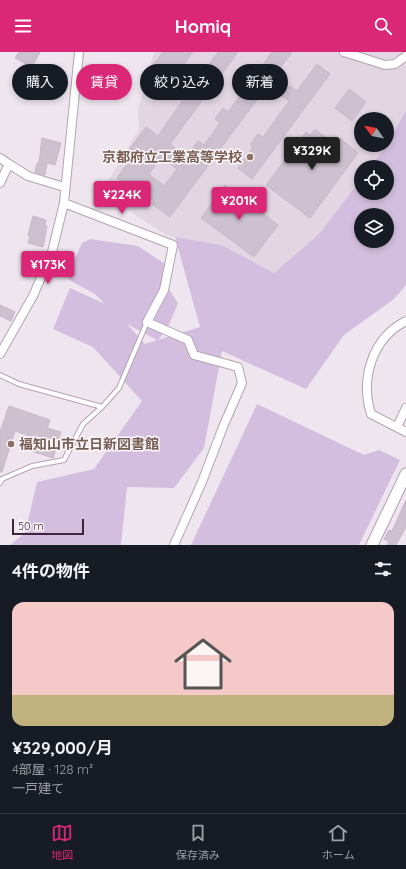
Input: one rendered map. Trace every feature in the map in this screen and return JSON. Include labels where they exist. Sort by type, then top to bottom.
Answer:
[{"type":"street","points":[[0,354],[36,288],[52,252],[64,203],[64,187],[79,52]]},
{"type":"street","points":[[344,52],[385,65],[395,64],[404,56]]},
{"type":"street","points":[[0,158],[28,176],[64,187]]},
{"type":"street","points":[[0,183],[9,164]]},
{"type":"street","points":[[64,203],[173,245],[164,290],[147,322],[188,340],[194,355],[238,367],[242,382],[202,482],[174,545]]},
{"type":"street","points":[[406,321],[400,324],[378,346],[367,375],[367,402],[371,414],[406,432]]},
{"type":"street","points":[[396,427],[406,408]]},
{"type":"street","points":[[372,545],[405,477]]},
{"type":"lane","points":[[0,483],[2,479],[32,466],[64,460],[83,424],[102,407],[119,388],[147,322]]},
{"type":"lane","points":[[0,375],[19,384],[102,407]]},
{"type":"shaded area","name":"京都府立工業高等学校","points":[[154,52],[403,52],[406,56],[406,110],[394,131],[394,112],[354,112],[354,152],[382,152],[375,160],[354,160],[354,188],[320,233],[274,273],[222,245],[168,236],[101,193],[139,129],[138,110],[141,100],[224,100],[224,64],[151,64]]},
{"type":"shaded area","points":[[406,110],[406,285],[394,299],[344,335],[306,389],[222,351],[204,448],[174,488],[127,487],[121,545],[10,545],[25,533],[37,482],[94,469],[142,401],[93,347],[53,329],[70,288],[105,304],[95,294],[71,281],[67,277],[82,243],[90,239],[138,246],[168,266],[168,288],[178,303],[168,327],[158,340],[200,327],[175,237],[222,245],[274,273],[320,233],[354,188],[354,200],[394,200],[394,160],[375,160],[382,152],[394,152],[394,132]],"holes":[[[127,324],[157,340],[145,344]]]},
{"type":"shaded area","points":[[257,404],[364,455],[379,450],[400,460],[359,545],[191,545]]},
{"type":"building","points":[[19,52],[40,52],[34,64],[26,64],[15,58]]},
{"type":"building","points":[[163,52],[193,52],[184,64],[154,64]]},
{"type":"building","points":[[218,52],[238,52],[224,71],[224,64],[209,64]]},
{"type":"building","points":[[272,52],[292,52],[283,64],[263,64]]},
{"type":"building","points":[[317,64],[330,74],[252,179],[238,168],[253,147],[250,145],[258,134],[263,137],[289,101],[288,100],[288,88],[290,86],[297,91]]},
{"type":"building","points":[[349,89],[366,102],[359,112],[354,112],[354,118],[352,121],[335,108]]},
{"type":"building","points":[[183,100],[203,100],[170,144],[186,157],[198,141],[204,145],[220,123],[215,119],[223,108],[228,112],[237,100],[257,100],[170,217],[152,204],[154,201],[138,189],[136,192],[117,178],[134,155],[128,151],[146,127],[158,136]],"holes":[[[161,157],[177,169],[164,186],[149,174]]]},
{"type":"building","points":[[315,129],[336,145],[341,139],[354,150],[354,152],[358,153],[310,218],[266,185],[306,132],[310,135]]},
{"type":"building","points":[[42,138],[61,143],[55,165],[47,163],[45,175],[35,172],[37,163],[39,163]]},
{"type":"building","points":[[225,185],[278,225],[254,257],[201,218]]},
{"type":"building","points":[[33,216],[46,220],[45,225],[47,226],[43,247],[28,243],[30,236],[28,235]]},
{"type":"building","points":[[0,305],[15,312],[11,321],[0,316]]},
{"type":"building","points":[[9,406],[50,420],[47,428],[61,432],[53,458],[28,450],[32,437],[15,431],[2,472],[0,472],[0,432]]},
{"type":"building","points":[[406,500],[406,527],[396,545],[387,545],[389,542],[384,539],[389,530],[392,531]]},
{"type":"place","name":"京都府立工業高等学校","points":[[250,157]]},
{"type":"place","name":"福知山市立日新図書館","points":[[11,444]]}]
